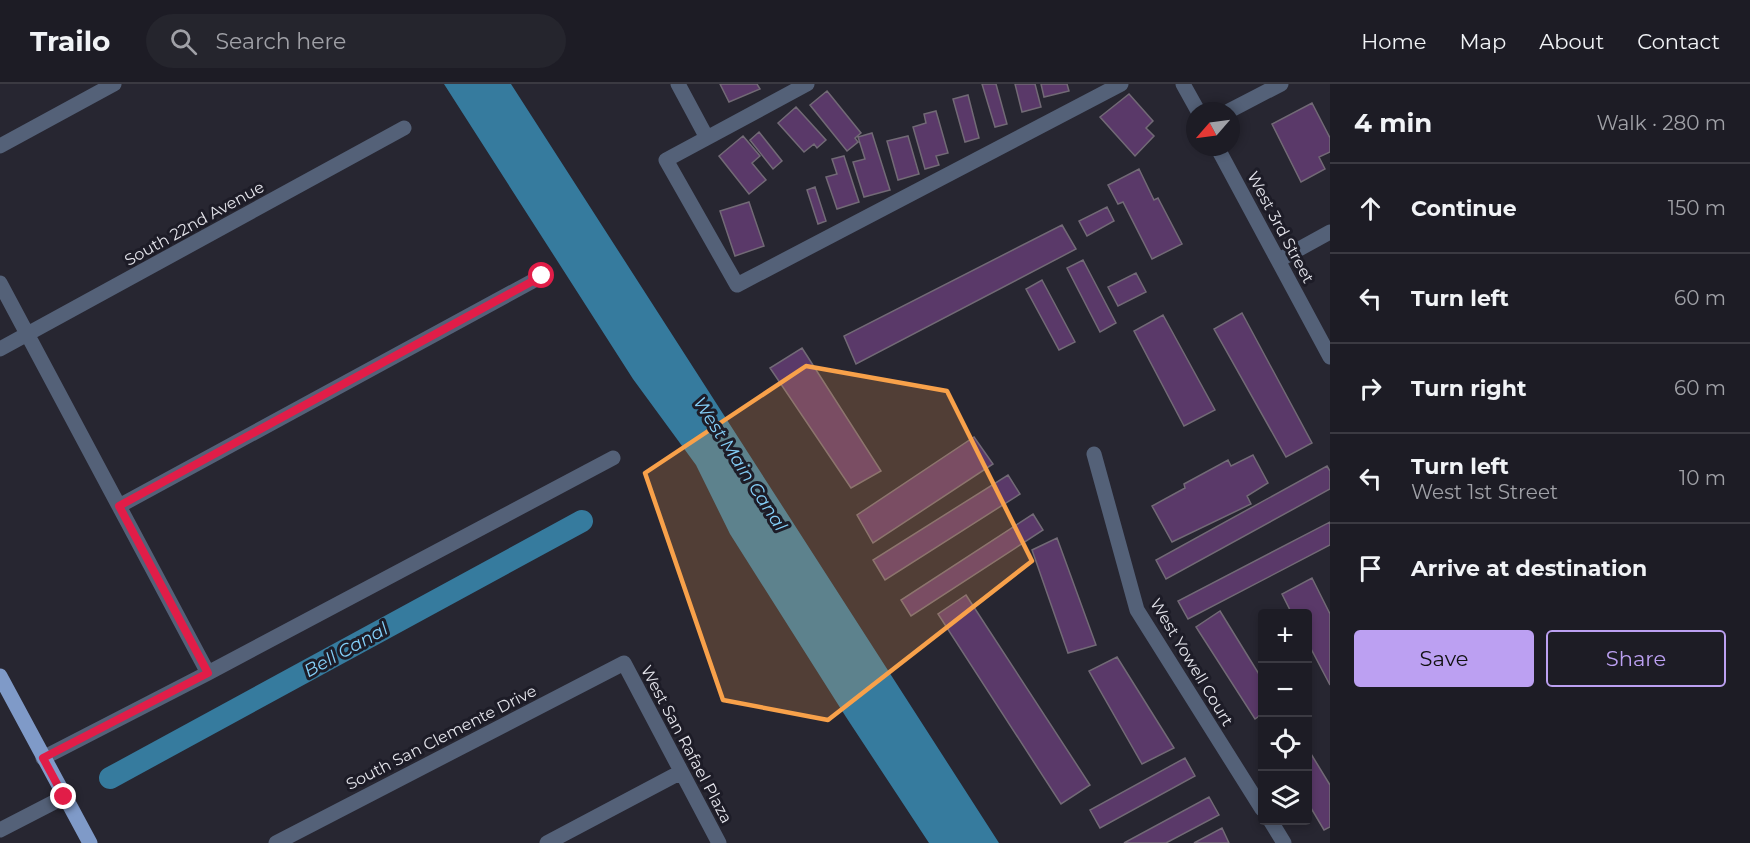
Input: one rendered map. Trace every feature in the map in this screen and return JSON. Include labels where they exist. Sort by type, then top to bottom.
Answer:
[{"type":"main road","points":[[0,676],[90,843]]},
{"type":"street","points":[[0,146],[114,84]]},
{"type":"street","points":[[678,84],[707,138]]},
{"type":"street","points":[[807,84],[666,160],[737,285],[1121,84]]},
{"type":"street","points":[[1183,84],[1192,102]]},
{"type":"street","points":[[1240,105],[1281,84]]},
{"type":"street","name":"South 22nd Avenue","points":[[0,349],[404,128]]},
{"type":"street","name":"West 3rd Street","points":[[1222,156],[1280,260],[1330,357]]},
{"type":"street","points":[[1280,260],[1330,232]]},
{"type":"street","points":[[119,506],[542,276]]},
{"type":"street","points":[[0,283],[208,673]]},
{"type":"street","name":"West Yowell Court","points":[[1094,454],[1137,610],[1258,801]]},
{"type":"street","points":[[43,758],[613,458]]},
{"type":"street","name":"West San Rafael Plaza","points":[[624,663],[719,843]]},
{"type":"street","name":"South San Clemente Drive","points":[[276,843],[624,663]]},
{"type":"street","points":[[547,843],[681,772]]},
{"type":"street","points":[[0,830],[64,797]]},
{"type":"street","points":[[1273,825],[1284,843]]},
{"type":"highlighted area","points":[[806,366],[947,391],[1032,561],[828,720],[723,700],[645,473]]},
{"type":"water","name":"West Main Canal","points":[[444,84],[511,84],[999,843],[929,843],[730,534],[696,465],[633,379]]},
{"type":"building","points":[[720,84],[757,84],[760,89],[729,102]]},
{"type":"building","points":[[982,84],[996,84],[1007,124],[995,127]]},
{"type":"building","points":[[1015,84],[1035,84],[1041,107],[1022,112]]},
{"type":"building","points":[[1041,84],[1067,84],[1069,91],[1044,97]]},
{"type":"building","points":[[827,91],[861,133],[855,138],[858,142],[847,151],[810,105]]},
{"type":"building","points":[[1129,94],[1153,121],[1146,128],[1154,136],[1135,156],[1100,117]]},
{"type":"building","points":[[968,95],[979,138],[965,142],[953,99]]},
{"type":"building","points":[[1312,103],[1330,138],[1330,152],[1319,157],[1325,169],[1301,182],[1272,124]]},
{"type":"building","points":[[796,107],[826,140],[817,148],[814,144],[804,152],[778,123]]},
{"type":"building","points":[[936,111],[948,153],[936,156],[939,165],[925,169],[913,127],[926,123],[924,114]]},
{"type":"building","points":[[759,132],[782,161],[773,169],[750,140]]},
{"type":"building","points":[[872,133],[890,190],[864,197],[853,162],[865,159],[858,137]]},
{"type":"building","points":[[743,136],[760,156],[752,163],[766,180],[749,194],[719,156]]},
{"type":"building","points":[[908,136],[919,174],[898,180],[887,141]]},
{"type":"building","points":[[844,156],[859,202],[837,209],[826,177],[837,174],[832,159]]},
{"type":"building","points":[[1139,169],[1154,200],[1158,198],[1182,244],[1152,259],[1123,202],[1118,204],[1108,185]]},
{"type":"building","points":[[815,187],[826,221],[818,224],[807,190]]},
{"type":"building","points":[[749,202],[764,246],[735,256],[720,211]]},
{"type":"building","points":[[1107,207],[1114,221],[1087,236],[1079,221]]},
{"type":"building","points":[[1062,225],[1076,249],[856,364],[844,336]]},
{"type":"building","points":[[1083,260],[1116,323],[1100,332],[1067,268]]},
{"type":"building","points":[[1136,273],[1146,292],[1118,306],[1108,287]]},
{"type":"building","points":[[1042,280],[1075,342],[1059,350],[1026,289]]},
{"type":"building","points":[[1242,313],[1312,443],[1286,457],[1214,329]]},
{"type":"building","points":[[1163,315],[1215,410],[1184,426],[1134,331]]},
{"type":"building","points":[[802,348],[881,471],[851,488],[770,368]]},
{"type":"building","points":[[974,437],[993,464],[873,543],[857,515]]},
{"type":"building","points":[[1253,455],[1268,483],[1247,496],[1251,504],[1172,542],[1152,506],[1185,488],[1184,484],[1228,460],[1231,466]]},
{"type":"building","points":[[1327,466],[1330,471],[1330,489],[1166,579],[1156,560]]},
{"type":"building","points":[[1008,475],[1020,494],[885,580],[873,560]]},
{"type":"building","points":[[1033,514],[1043,530],[911,616],[901,600]]},
{"type":"building","points":[[1330,522],[1330,545],[1188,619],[1178,601]]},
{"type":"building","points":[[1057,538],[1096,645],[1068,653],[1032,550]]},
{"type":"building","points":[[1312,578],[1330,614],[1330,685],[1312,651],[1312,609],[1290,609],[1282,594]]},
{"type":"building","points":[[966,595],[1090,785],[1061,804],[938,614]]},
{"type":"building","points":[[1220,611],[1258,673],[1258,717],[1255,719],[1196,627]]},
{"type":"building","points":[[1117,657],[1174,748],[1142,764],[1089,671]]},
{"type":"building","points":[[1312,756],[1330,785],[1330,827],[1324,830],[1312,810]]},
{"type":"building","points":[[1185,758],[1195,776],[1100,828],[1090,810]]},
{"type":"building","points":[[1209,797],[1219,815],[1166,843],[1124,843]]},
{"type":"building","points":[[1222,828],[1229,843],[1194,843]]},
{"type":"waterway","name":"Bell Canal","points":[[110,778],[582,521]]},
{"type":"route","points":[[64,797],[43,758],[208,673],[119,506],[542,276]]}]
